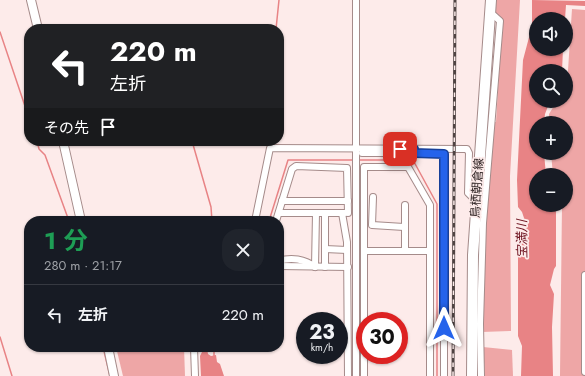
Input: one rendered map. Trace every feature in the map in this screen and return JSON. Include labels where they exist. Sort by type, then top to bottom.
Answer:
[{"type":"main road","name":"鳥栖朝倉線","points":[[472,376],[472,284],[476,201],[491,0]]},
{"type":"street","points":[[31,0],[37,24]]},
{"type":"street","points":[[356,0],[356,376]]},
{"type":"street","points":[[481,376],[480,324],[483,223],[500,20],[490,12]]},
{"type":"street","points":[[64,146],[80,216]]},
{"type":"street","points":[[256,216],[270,148],[356,149],[414,151],[444,154],[444,376]]},
{"type":"street","points":[[362,153],[467,149],[469,153],[468,193],[476,201]]},
{"type":"street","points":[[278,216],[292,169],[296,166],[347,168],[348,201],[345,213],[348,267],[348,376]]},
{"type":"street","points":[[364,376],[364,167],[408,167],[430,205],[430,376]]},
{"type":"street","points":[[372,197],[372,225],[404,227]]},
{"type":"street","points":[[282,201],[348,201]]},
{"type":"street","points":[[405,205],[405,251]]},
{"type":"street","points":[[279,213],[364,214]]},
{"type":"street","points":[[316,213],[316,267]]},
{"type":"street","points":[[325,213],[325,267]]},
{"type":"street","points":[[325,249],[347,250]]},
{"type":"street","points":[[364,251],[430,251]]},
{"type":"street","points":[[284,261],[300,260],[310,263],[316,267]]},
{"type":"street","points":[[284,266],[348,267]]},
{"type":"street","points":[[585,275],[585,372]]},
{"type":"street","points":[[109,352],[114,376]]},
{"type":"street","points":[[194,352],[196,376]]},
{"type":"shaded area","points":[[496,0],[520,0],[510,176],[511,331],[482,332],[478,267],[486,122],[496,122],[502,21],[495,13]]},
{"type":"shaded area","points":[[572,9],[585,10],[585,376],[560,376],[562,212],[573,212],[573,168],[552,168],[552,160],[573,160],[573,116],[549,116],[553,108],[573,108],[573,64],[568,64],[569,56],[573,56]]},
{"type":"shaded area","points":[[483,347],[512,350],[513,376],[485,376]]},
{"type":"shaded area","points":[[117,352],[184,352],[185,376],[123,376]]},
{"type":"water","points":[[532,0],[585,1],[585,6],[566,5],[566,12],[532,12]]},
{"type":"water","name":"宝満川","points":[[529,37],[529,56],[563,56],[562,64],[529,64],[529,108],[547,108],[545,116],[529,116],[529,160],[545,160],[545,168],[529,168],[529,212],[556,212],[556,266],[550,285],[554,294],[552,327],[553,376],[521,376],[522,346],[518,336],[518,246],[524,218],[518,207],[517,180],[523,60]]},
{"type":"water","points":[[202,352],[208,352],[211,356],[216,355],[217,362],[220,364],[224,376],[201,376],[200,356]]},
{"type":"waterway","points":[[277,24],[279,0]]},
{"type":"waterway","points":[[0,32],[24,103]]},
{"type":"waterway","points":[[38,146],[39,149],[45,155],[67,216]]},
{"type":"waterway","points":[[193,146],[211,207],[212,216]]},
{"type":"waterway","points":[[271,216],[288,160],[353,160]]},
{"type":"waterway","points":[[357,160],[413,160],[437,204],[437,376]]},
{"type":"waterway","points":[[0,337],[12,376]]},
{"type":"waterway","points":[[104,352],[110,376]]},
{"type":"waterway","points":[[214,352],[214,357]]},
{"type":"railway","points":[[453,376],[455,0]]},
{"type":"route","points":[[400,149],[414,149],[414,153],[444,154],[444,328]]}]
